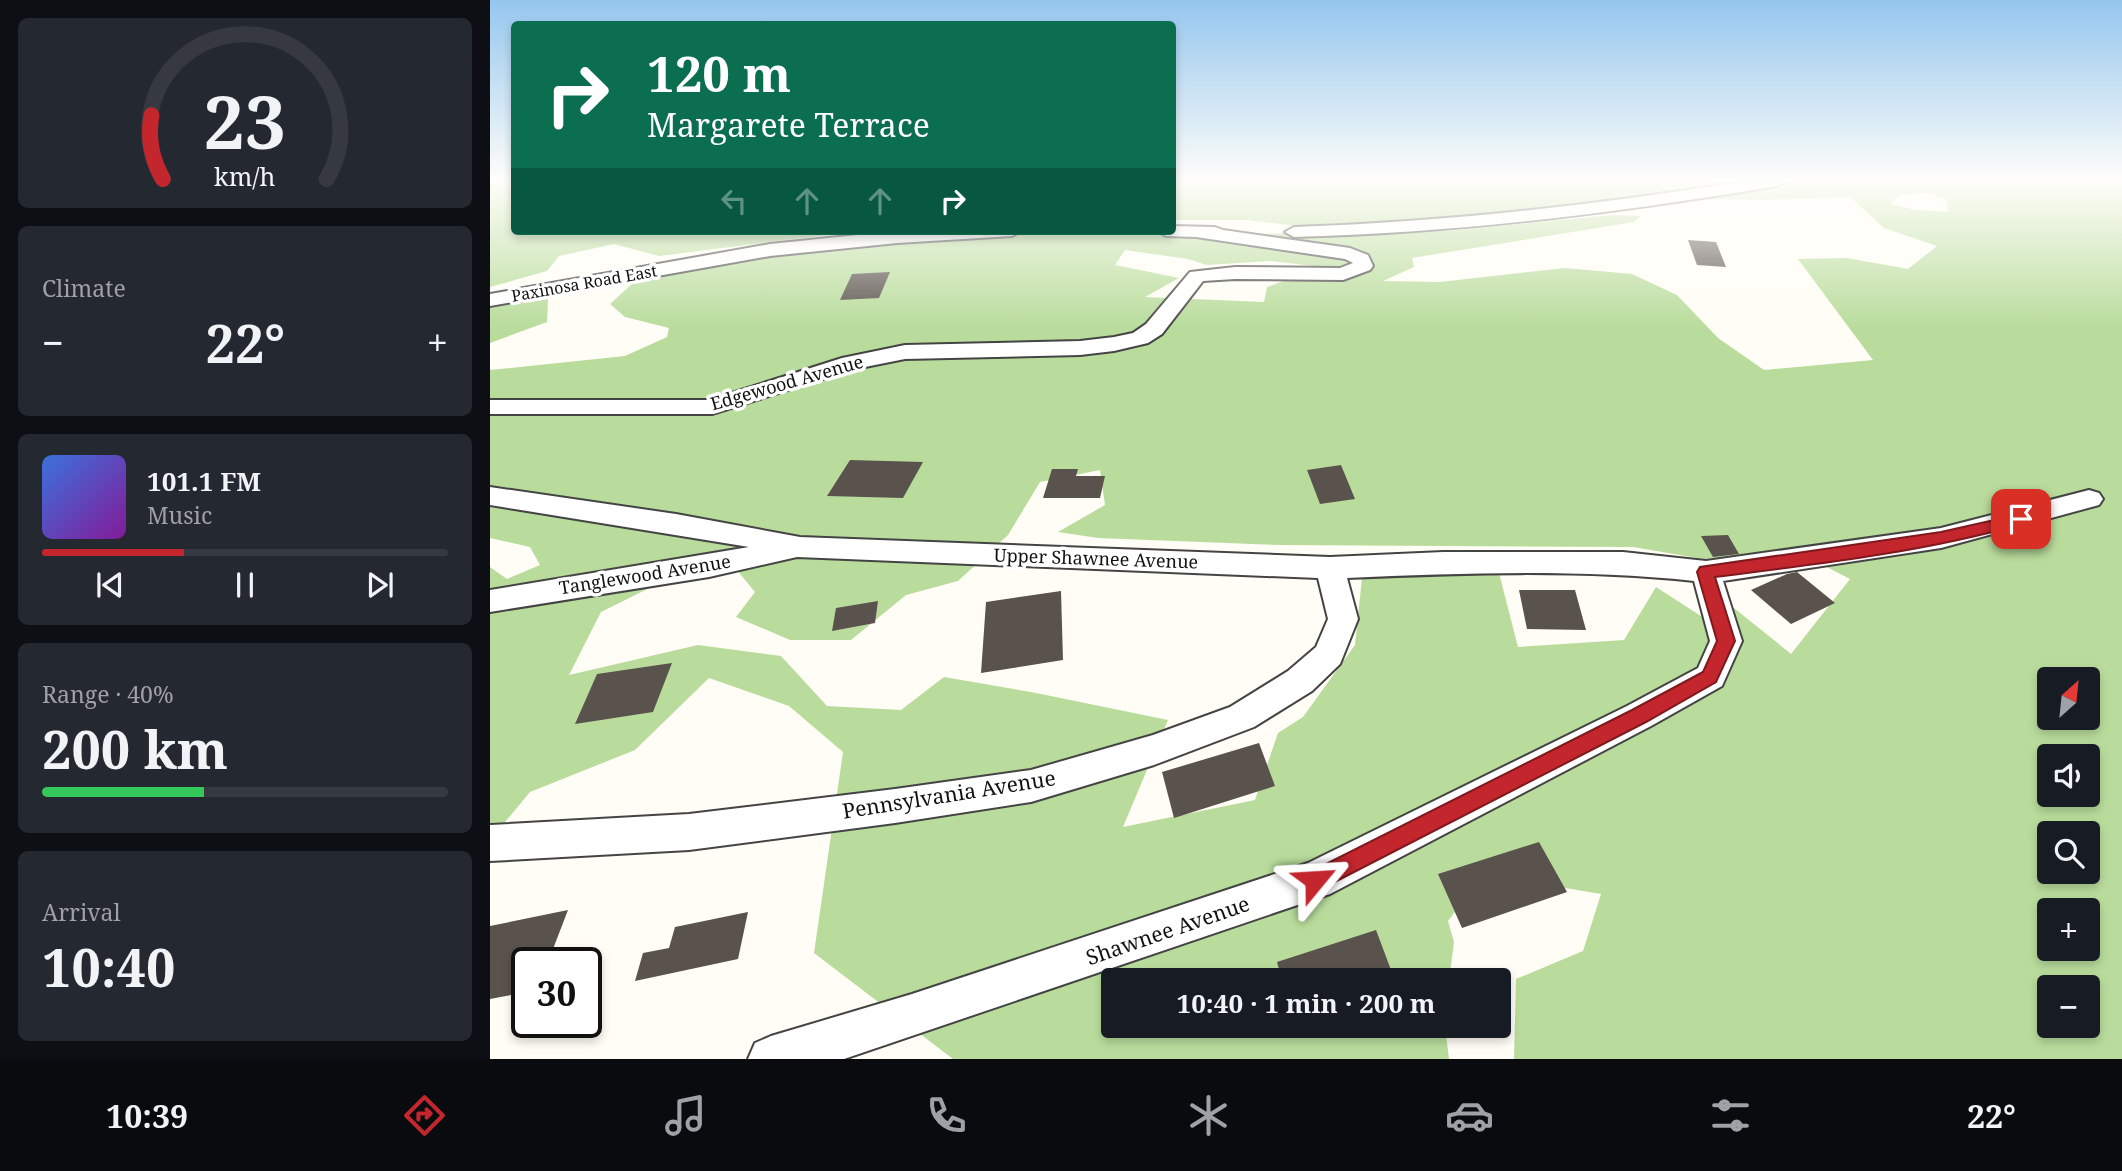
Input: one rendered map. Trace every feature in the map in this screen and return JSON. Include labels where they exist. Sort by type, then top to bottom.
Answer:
[{"type":"street","points":[[1176,231],[1288,230]]},
{"type":"street","name":"Edgewood Avenue","points":[[490,407],[712,407],[850,363],[905,352],[1080,348],[1114,344],[1140,338],[1154,329],[1197,276],[1235,273],[1343,274],[1363,267],[1361,259],[1350,254],[1198,232]]},
{"type":"street","name":"Paxinosa Road East","points":[[490,300],[758,252],[936,235]]},
{"type":"street","name":"Upper Shawnee Avenue","points":[[490,496],[676,524],[800,547],[1330,568],[1443,563],[1623,563],[1706,572],[1800,561],[1941,538],[2089,499]]},
{"type":"street","name":"Tanglewood Avenue","points":[[490,601],[709,566],[800,547]]},
{"type":"street","name":"Pennsylvania Avenue","points":[[490,843],[689,832],[895,806],[1031,786],[1154,750],[1242,717],[1300,681],[1329,655],[1343,619],[1330,568]]},
{"type":"street","name":"Shawnee Avenue","points":[[771,1059],[939,1008],[1315,880],[1639,716],[1710,677],[1726,641],[1706,572]]},
{"type":"green space","points":[[490,230],[511,230],[511,235],[824,235],[659,256],[614,244],[559,256],[547,271],[490,287]]},
{"type":"green space","points":[[1582,230],[1412,258],[1414,267],[1383,281],[1440,282],[1565,268],[1632,274],[1677,295],[1718,338],[1764,370],[1873,360],[1798,259],[1847,258],[1908,269],[1937,246],[1891,230],[2122,230],[2122,1059],[1514,1059],[1516,979],[1583,951],[1601,894],[1494,876],[1472,889],[1448,921],[1454,942],[1451,968],[1101,968],[1101,1038],[1446,1038],[1449,1059],[953,1059],[814,953],[843,752],[789,706],[709,678],[635,750],[530,792],[490,840],[490,567],[507,579],[540,565],[530,547],[490,538],[490,370],[625,356],[667,337],[669,328],[625,317],[610,304],[633,283],[686,268],[815,248],[998,235]],"holes":[[[1125,250],[1188,259],[1207,265],[1270,261],[1322,267],[1267,287],[1264,302],[1145,297],[1179,278],[1115,265]],[[1100,470],[1105,505],[1058,532],[1098,538],[1279,545],[1633,547],[1703,559],[1796,551],[1850,579],[1791,654],[1734,608],[1704,618],[1656,587],[1624,640],[1518,647],[1499,573],[1362,578],[1355,645],[1303,717],[1278,733],[1255,800],[1123,827],[1168,720],[944,677],[901,710],[827,706],[781,656],[698,645],[569,675],[601,612],[722,552],[755,592],[736,617],[790,640],[851,640],[906,595],[958,581],[1008,535],[1040,482]]]},
{"type":"green space","points":[[548,298],[547,322],[490,343],[490,307]]},
{"type":"building","points":[[1688,240],[1716,242],[1726,267],[1697,265]]},
{"type":"building","points":[[890,272],[879,298],[840,300],[852,274]]},
{"type":"building","points":[[850,460],[923,462],[903,498],[827,496]]},
{"type":"building","points":[[1341,465],[1355,499],[1320,504],[1307,470]]},
{"type":"building","points":[[1052,469],[1078,469],[1076,476],[1105,476],[1100,498],[1043,498]]},
{"type":"building","points":[[1728,535],[1739,554],[1713,557],[1701,536]]},
{"type":"building","points":[[1797,572],[1835,603],[1791,624],[1751,590]]},
{"type":"building","points":[[1519,590],[1575,590],[1586,630],[1527,629]]},
{"type":"building","points":[[1061,591],[1063,660],[981,673],[986,602]]},
{"type":"building","points":[[878,601],[875,623],[832,631],[836,608]]},
{"type":"building","points":[[672,663],[653,712],[575,724],[597,674]]},
{"type":"building","points":[[1259,743],[1275,786],[1174,818],[1162,772]]},
{"type":"building","points":[[1539,842],[1567,892],[1462,928],[1438,874]]},
{"type":"building","points":[[568,910],[554,947],[511,947],[511,995],[490,999],[490,926]]},
{"type":"building","points":[[748,912],[738,959],[635,981],[643,953],[669,948],[675,927]]},
{"type":"building","points":[[1376,930],[1390,968],[1279,968],[1277,962]]},
{"type":"route","points":[[1315,880],[1639,716],[1710,677],[1726,641],[1706,572],[1811,559],[1941,538],[2021,519]]}]
